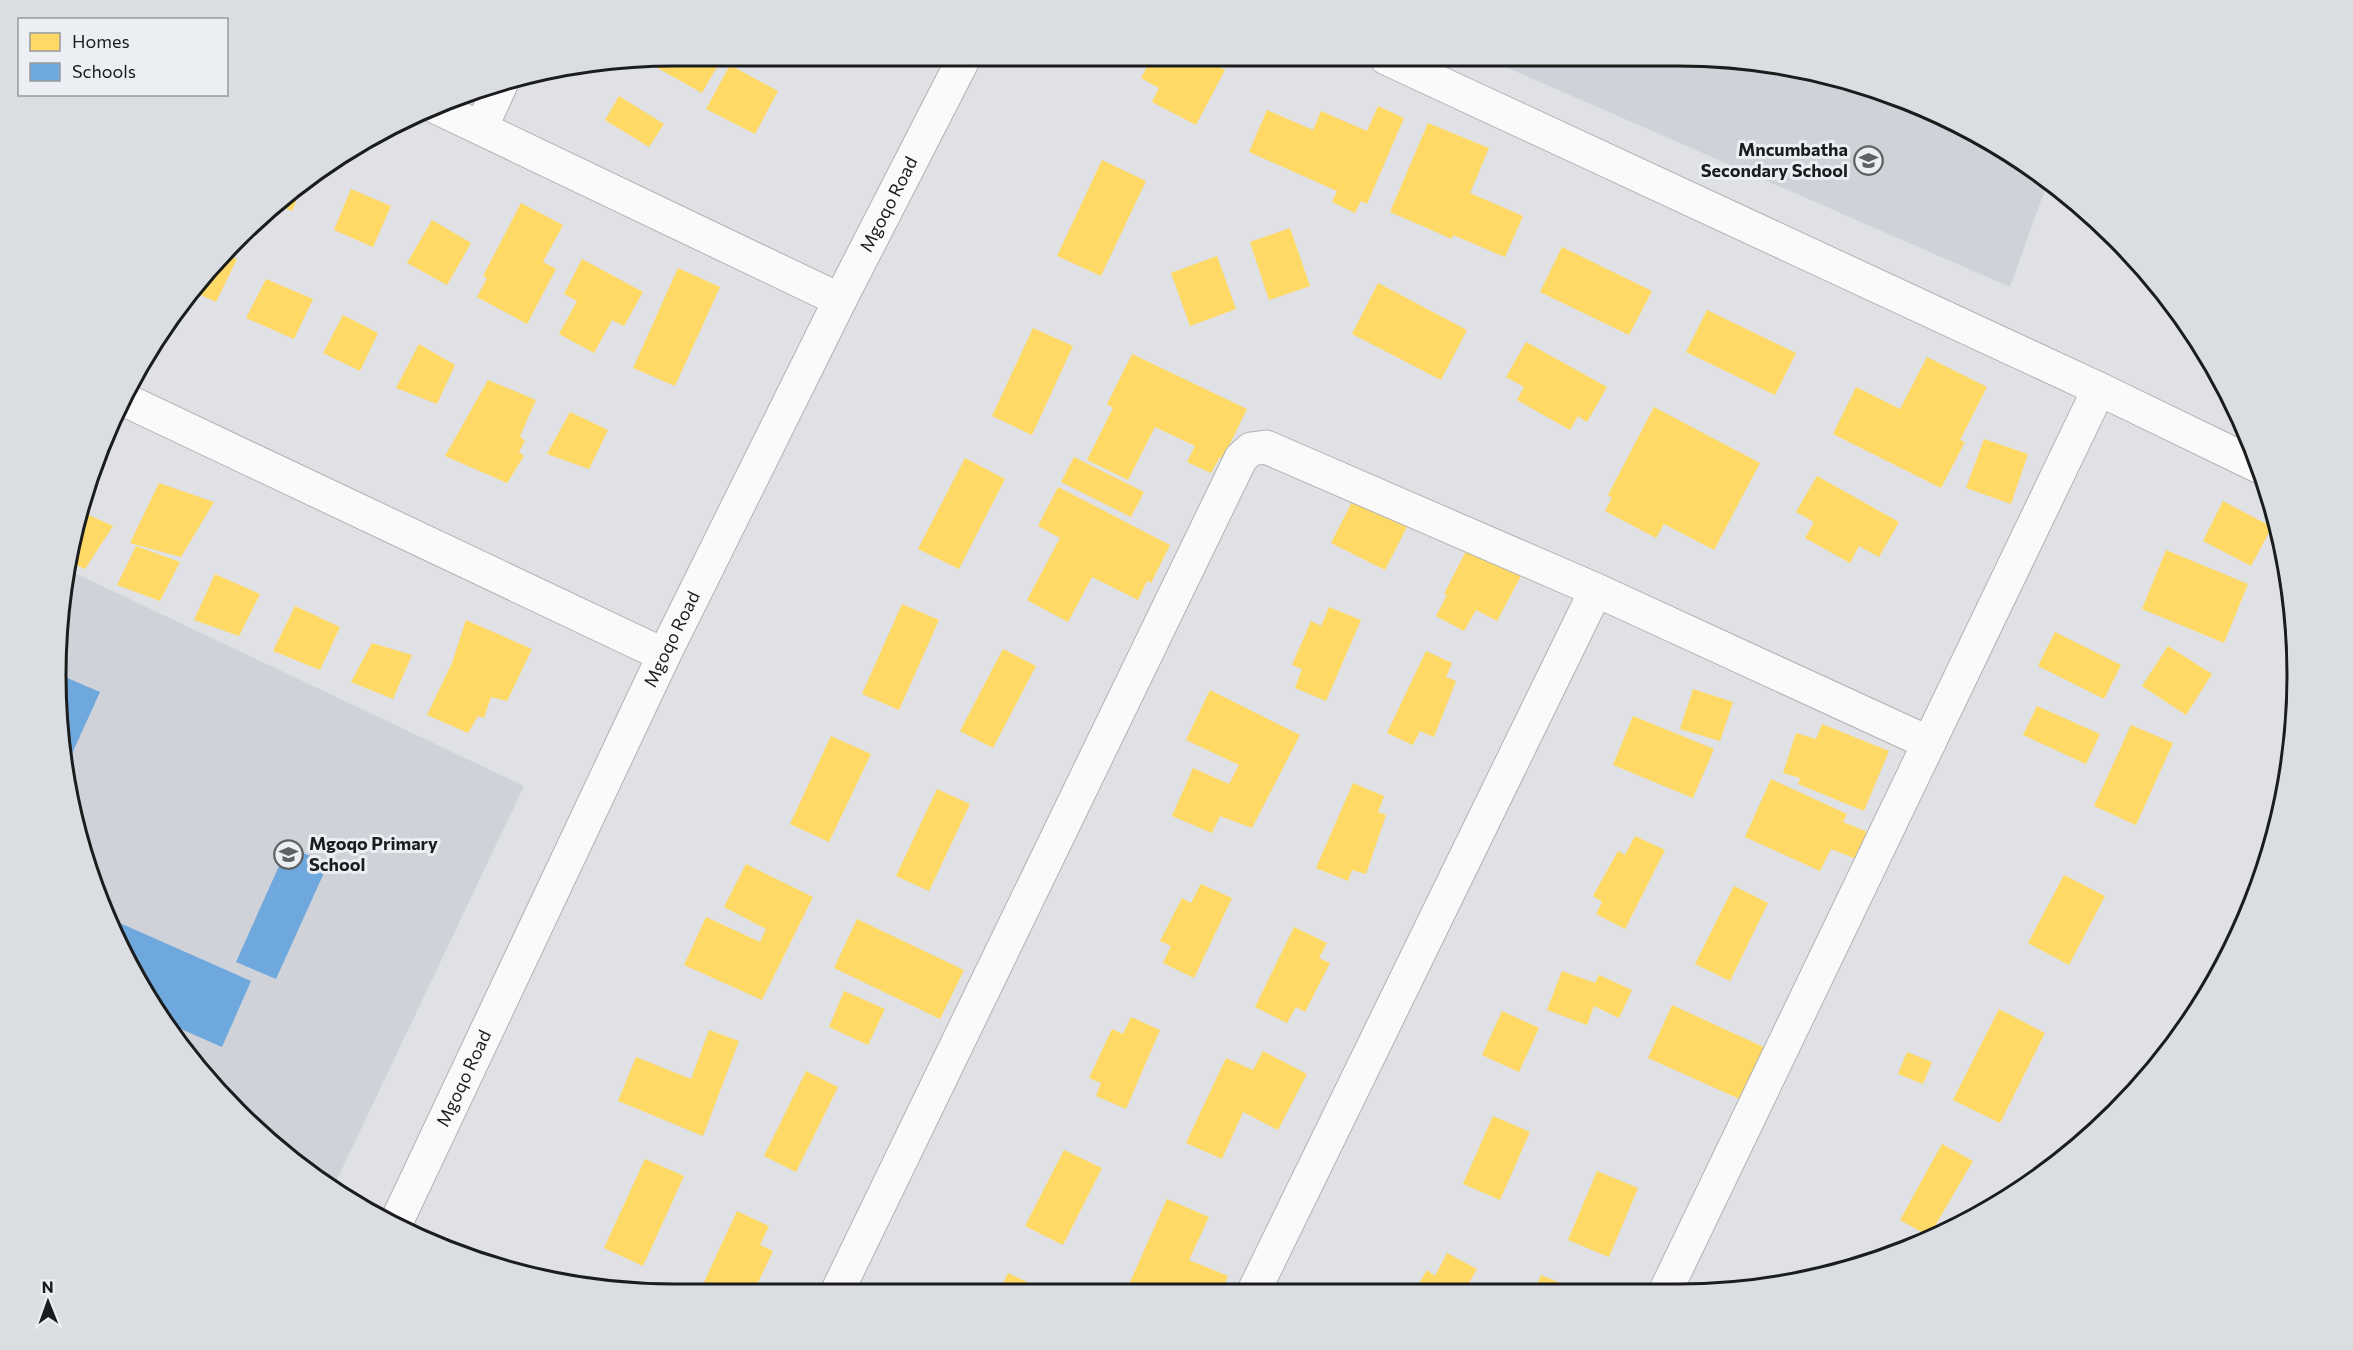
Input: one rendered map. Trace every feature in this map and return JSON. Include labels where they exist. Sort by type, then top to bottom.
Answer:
[{"type":"street","name":"Mgoqo Road","points":[[399,1217],[664,655],[840,300],[960,66]]},
{"type":"street","points":[[1403,66],[2099,389],[2248,461]]},
{"type":"street","points":[[481,128],[497,93]]},
{"type":"street","points":[[445,111],[840,300]]},
{"type":"street","points":[[1669,1284],[2099,389]]},
{"type":"street","points":[[131,403],[664,655]]},
{"type":"street","points":[[841,1284],[1241,458],[1251,449],[1266,447],[1596,590],[1929,743]]},
{"type":"street","points":[[1257,1284],[1596,590]]},
{"type":"shaded area","name":"Mncumbatha Secondary School","points":[[1503,66],[1678,66],[1757,71],[1836,87],[1911,112],[1983,148],[2045,189],[2010,287]]},
{"type":"shaded area","name":"Mgoqo Primary School","points":[[75,573],[524,786],[336,1181],[273,1133],[217,1077],[192,1046],[148,980],[112,908],[87,833],[71,754],[66,675],[67,635]]},
{"type":"building: Homes","points":[[718,66],[702,93],[655,67]]},
{"type":"building: Homes","points":[[729,66],[778,91],[755,134],[706,109]]},
{"type":"building: Homes","points":[[1147,66],[1217,66],[1225,70],[1196,125],[1152,102],[1159,88],[1141,78]]},
{"type":"building: Homes","points":[[619,96],[664,124],[649,147],[605,120]]},
{"type":"building: Homes","points":[[1378,106],[1404,118],[1367,204],[1361,201],[1355,213],[1332,202],[1337,191],[1249,152],[1267,110],[1313,130],[1321,111],[1367,131]]},
{"type":"building: Homes","points":[[1428,123],[1489,148],[1470,193],[1523,216],[1505,257],[1453,235],[1452,239],[1390,212]]},
{"type":"building: Homes","points":[[1102,160],[1146,181],[1101,276],[1057,256]]},
{"type":"building: Homes","points":[[351,189],[391,206],[373,247],[334,230]]},
{"type":"building: Homes","points":[[298,197],[292,211],[284,208]]},
{"type":"building: Homes","points":[[521,203],[563,225],[543,262],[556,269],[527,324],[477,297],[487,278],[483,276]]},
{"type":"building: Homes","points":[[432,220],[471,243],[447,285],[407,263]]},
{"type":"building: Homes","points":[[1290,228],[1310,286],[1269,300],[1250,242]]},
{"type":"building: Homes","points":[[1562,247],[1652,291],[1629,335],[1540,292]]},
{"type":"building: Homes","points":[[1217,256],[1236,309],[1190,326],[1171,273]]},
{"type":"building: Homes","points":[[232,257],[237,259],[216,302],[200,295]]},
{"type":"building: Homes","points":[[582,259],[643,292],[624,326],[612,320],[594,353],[559,334],[577,301],[564,294]]},
{"type":"building: Homes","points":[[678,268],[720,287],[675,386],[633,368]]},
{"type":"building: Homes","points":[[266,279],[313,299],[294,339],[246,318]]},
{"type":"building: Homes","points":[[1378,283],[1467,330],[1441,380],[1352,334]]},
{"type":"building: Homes","points":[[1707,310],[1796,353],[1775,395],[1686,352]]},
{"type":"building: Homes","points":[[343,315],[378,333],[360,371],[323,353]]},
{"type":"building: Homes","points":[[1033,328],[1073,346],[1032,435],[992,416]]},
{"type":"building: Homes","points":[[1526,342],[1607,387],[1587,422],[1578,416],[1570,430],[1517,400],[1524,387],[1506,377]]},
{"type":"building: Homes","points":[[419,344],[455,365],[437,404],[396,388]]},
{"type":"building: Homes","points":[[1132,354],[1247,409],[1223,458],[1220,457],[1211,473],[1187,462],[1195,446],[1155,427],[1128,480],[1087,460],[1113,408],[1107,404]]},
{"type":"building: Homes","points":[[1927,357],[1987,387],[1960,440],[1965,442],[1941,488],[1833,434],[1856,387],[1900,409]]},
{"type":"building: Homes","points":[[488,380],[536,400],[520,436],[525,441],[519,452],[524,456],[507,483],[445,456]]},
{"type":"building: Homes","points":[[1654,407],[1760,463],[1714,550],[1664,524],[1656,538],[1605,511],[1612,498],[1608,495]]},
{"type":"building: Homes","points":[[570,412],[608,430],[589,469],[547,454]]},
{"type":"building: Homes","points":[[1984,439],[2028,454],[2011,504],[1966,488]]},
{"type":"building: Homes","points":[[1074,457],[1144,492],[1131,517],[1061,482]]},
{"type":"building: Homes","points":[[965,458],[1005,479],[959,569],[918,549]]},
{"type":"building: Homes","points":[[1817,476],[1899,522],[1879,557],[1859,546],[1850,563],[1805,538],[1814,522],[1796,512]]},
{"type":"building: Homes","points":[[159,483],[214,502],[181,557],[130,543]]},
{"type":"building: Homes","points":[[1058,487],[1170,545],[1151,583],[1147,581],[1138,600],[1092,577],[1068,622],[1027,600],[1060,538],[1038,526]]},
{"type":"building: Homes","points":[[1354,498],[1408,525],[1385,570],[1331,543]]},
{"type":"building: Homes","points":[[2223,501],[2268,525],[2269,532],[2251,566],[2203,541]]},
{"type":"building: Homes","points":[[88,514],[113,526],[85,569],[76,565]]},
{"type":"building: Homes","points":[[136,546],[180,562],[160,601],[117,585]]},
{"type":"building: Homes","points":[[1468,547],[1521,576],[1497,621],[1476,610],[1464,631],[1436,616],[1447,595],[1444,594]]},
{"type":"building: Homes","points":[[2166,550],[2248,584],[2224,643],[2142,609]]},
{"type":"building: Homes","points":[[215,574],[260,594],[239,636],[194,620]]},
{"type":"building: Homes","points":[[902,604],[939,620],[899,710],[862,694]]},
{"type":"building: Homes","points":[[295,606],[340,627],[320,670],[273,651]]},
{"type":"building: Homes","points":[[1329,607],[1361,620],[1326,701],[1295,688],[1302,669],[1292,665],[1311,621],[1321,626]]},
{"type":"building: Homes","points":[[466,620],[532,649],[507,701],[491,697],[484,718],[478,716],[468,733],[427,715],[452,663]]},
{"type":"building: Homes","points":[[2055,632],[2121,665],[2104,699],[2038,666]]},
{"type":"building: Homes","points":[[372,643],[412,655],[393,699],[351,682]]},
{"type":"building: Homes","points":[[2168,646],[2212,674],[2186,715],[2142,686]]},
{"type":"building: Homes","points":[[1003,649],[1036,666],[993,748],[960,731]]},
{"type":"building: Homes","points":[[1426,651],[1452,663],[1446,677],[1456,681],[1434,737],[1420,731],[1413,745],[1387,733]]},
{"type":"building: Homes","points":[[1693,689],[1733,702],[1720,741],[1680,729]]},
{"type":"building: Homes","points":[[1210,690],[1300,735],[1252,828],[1220,816],[1212,833],[1172,816],[1193,768],[1229,784],[1239,765],[1186,740]]},
{"type":"building: Homes","points":[[2037,706],[2100,734],[2086,764],[2023,735]]},
{"type":"building: Homes","points":[[1633,716],[1714,749],[1693,798],[1613,765]]},
{"type":"building: Homes","points":[[1822,724],[1889,751],[1864,811],[1798,784],[1800,778],[1783,773],[1796,733],[1816,739]]},
{"type":"building: Homes","points":[[2131,725],[2173,743],[2136,825],[2094,806]]},
{"type":"building: Homes","points":[[831,736],[871,754],[829,842],[790,824]]},
{"type":"building: Homes","points":[[1771,779],[1847,814],[1843,822],[1870,833],[1859,860],[1831,849],[1820,871],[1745,837]]},
{"type":"building: Homes","points":[[1353,783],[1384,796],[1378,812],[1386,815],[1366,874],[1352,870],[1348,881],[1316,868]]},
{"type":"building: Homes","points":[[937,789],[970,804],[929,891],[896,876]]},
{"type":"building: Homes","points":[[1635,836],[1665,850],[1625,929],[1596,914],[1602,902],[1593,896],[1618,851],[1625,855]]},
{"type":"building: Homes","points":[[746,864],[813,897],[762,1000],[684,965],[706,917],[760,942],[766,929],[724,907]]},
{"type":"building: Homes","points":[[2064,875],[2105,896],[2069,965],[2028,943]]},
{"type":"building: Homes","points":[[1201,884],[1232,898],[1194,978],[1163,963],[1171,946],[1160,941],[1182,898],[1191,903]]},
{"type":"building: Homes","points":[[1734,886],[1768,903],[1730,981],[1695,964]]},
{"type":"building: Homes","points":[[857,919],[964,970],[940,1019],[834,968]]},
{"type":"building: Homes","points":[[1294,927],[1327,943],[1319,958],[1330,963],[1305,1012],[1296,1007],[1287,1023],[1255,1007]]},
{"type":"building: Homes","points":[[1562,971],[1595,983],[1599,975],[1632,990],[1619,1018],[1594,1006],[1587,1025],[1547,1010]]},
{"type":"building: Homes","points":[[844,991],[885,1009],[868,1045],[829,1027]]},
{"type":"building: Homes","points":[[1672,1005],[1768,1049],[1744,1101],[1648,1058]]},
{"type":"building: Homes","points":[[1999,1009],[2045,1033],[2000,1123],[1953,1100]]},
{"type":"building: Homes","points":[[1502,1011],[1539,1028],[1519,1072],[1482,1055]]},
{"type":"building: Homes","points":[[1131,1017],[1160,1030],[1126,1109],[1096,1096],[1101,1083],[1089,1078],[1112,1029],[1123,1034]]},
{"type":"building: Homes","points":[[709,1030],[739,1041],[703,1136],[618,1101],[636,1057],[691,1079]]},
{"type":"building: Homes","points":[[1263,1051],[1307,1074],[1278,1130],[1243,1112],[1222,1159],[1186,1143],[1226,1058],[1253,1070]]},
{"type":"building: Homes","points":[[1907,1052],[1932,1062],[1923,1084],[1898,1074]]},
{"type":"building: Homes","points":[[806,1071],[838,1087],[796,1172],[764,1156]]},
{"type":"building: Homes","points":[[1493,1116],[1530,1132],[1500,1200],[1463,1184]]},
{"type":"building: Homes","points":[[1942,1144],[1973,1161],[1934,1227],[1923,1232],[1900,1220]]},
{"type":"building: Homes","points":[[1064,1150],[1102,1168],[1063,1245],[1025,1226]]},
{"type":"building: Homes","points":[[645,1159],[684,1176],[643,1266],[604,1248]]},
{"type":"building: Homes","points":[[1597,1171],[1638,1188],[1609,1257],[1568,1240]]},
{"type":"building: Homes","points":[[1167,1199],[1209,1217],[1189,1260],[1228,1276],[1225,1284],[1129,1284]]},
{"type":"building: Homes","points":[[737,1211],[769,1226],[760,1245],[773,1251],[757,1284],[703,1284]]},
{"type":"building: Homes","points":[[1447,1253],[1477,1269],[1468,1284],[1419,1284],[1427,1270],[1435,1276]]},
{"type":"building: Homes","points":[[1008,1273],[1032,1284],[1003,1284]]},
{"type":"building: Homes","points":[[1541,1275],[1563,1284],[1537,1284]]},
{"type":"building: Schools","points":[[66,677],[100,692],[71,755]]},
{"type":"building: Schools","points":[[288,846],[328,864],[276,979],[236,962]]},
{"type":"building: Schools","points":[[119,923],[251,981],[222,1047],[180,1028],[148,980]]},
{"type":"place","name":"Mncumbatha Secondary School","points":[[1869,160]]},
{"type":"place","name":"Mgoqo Primary School","points":[[288,854]]}]
